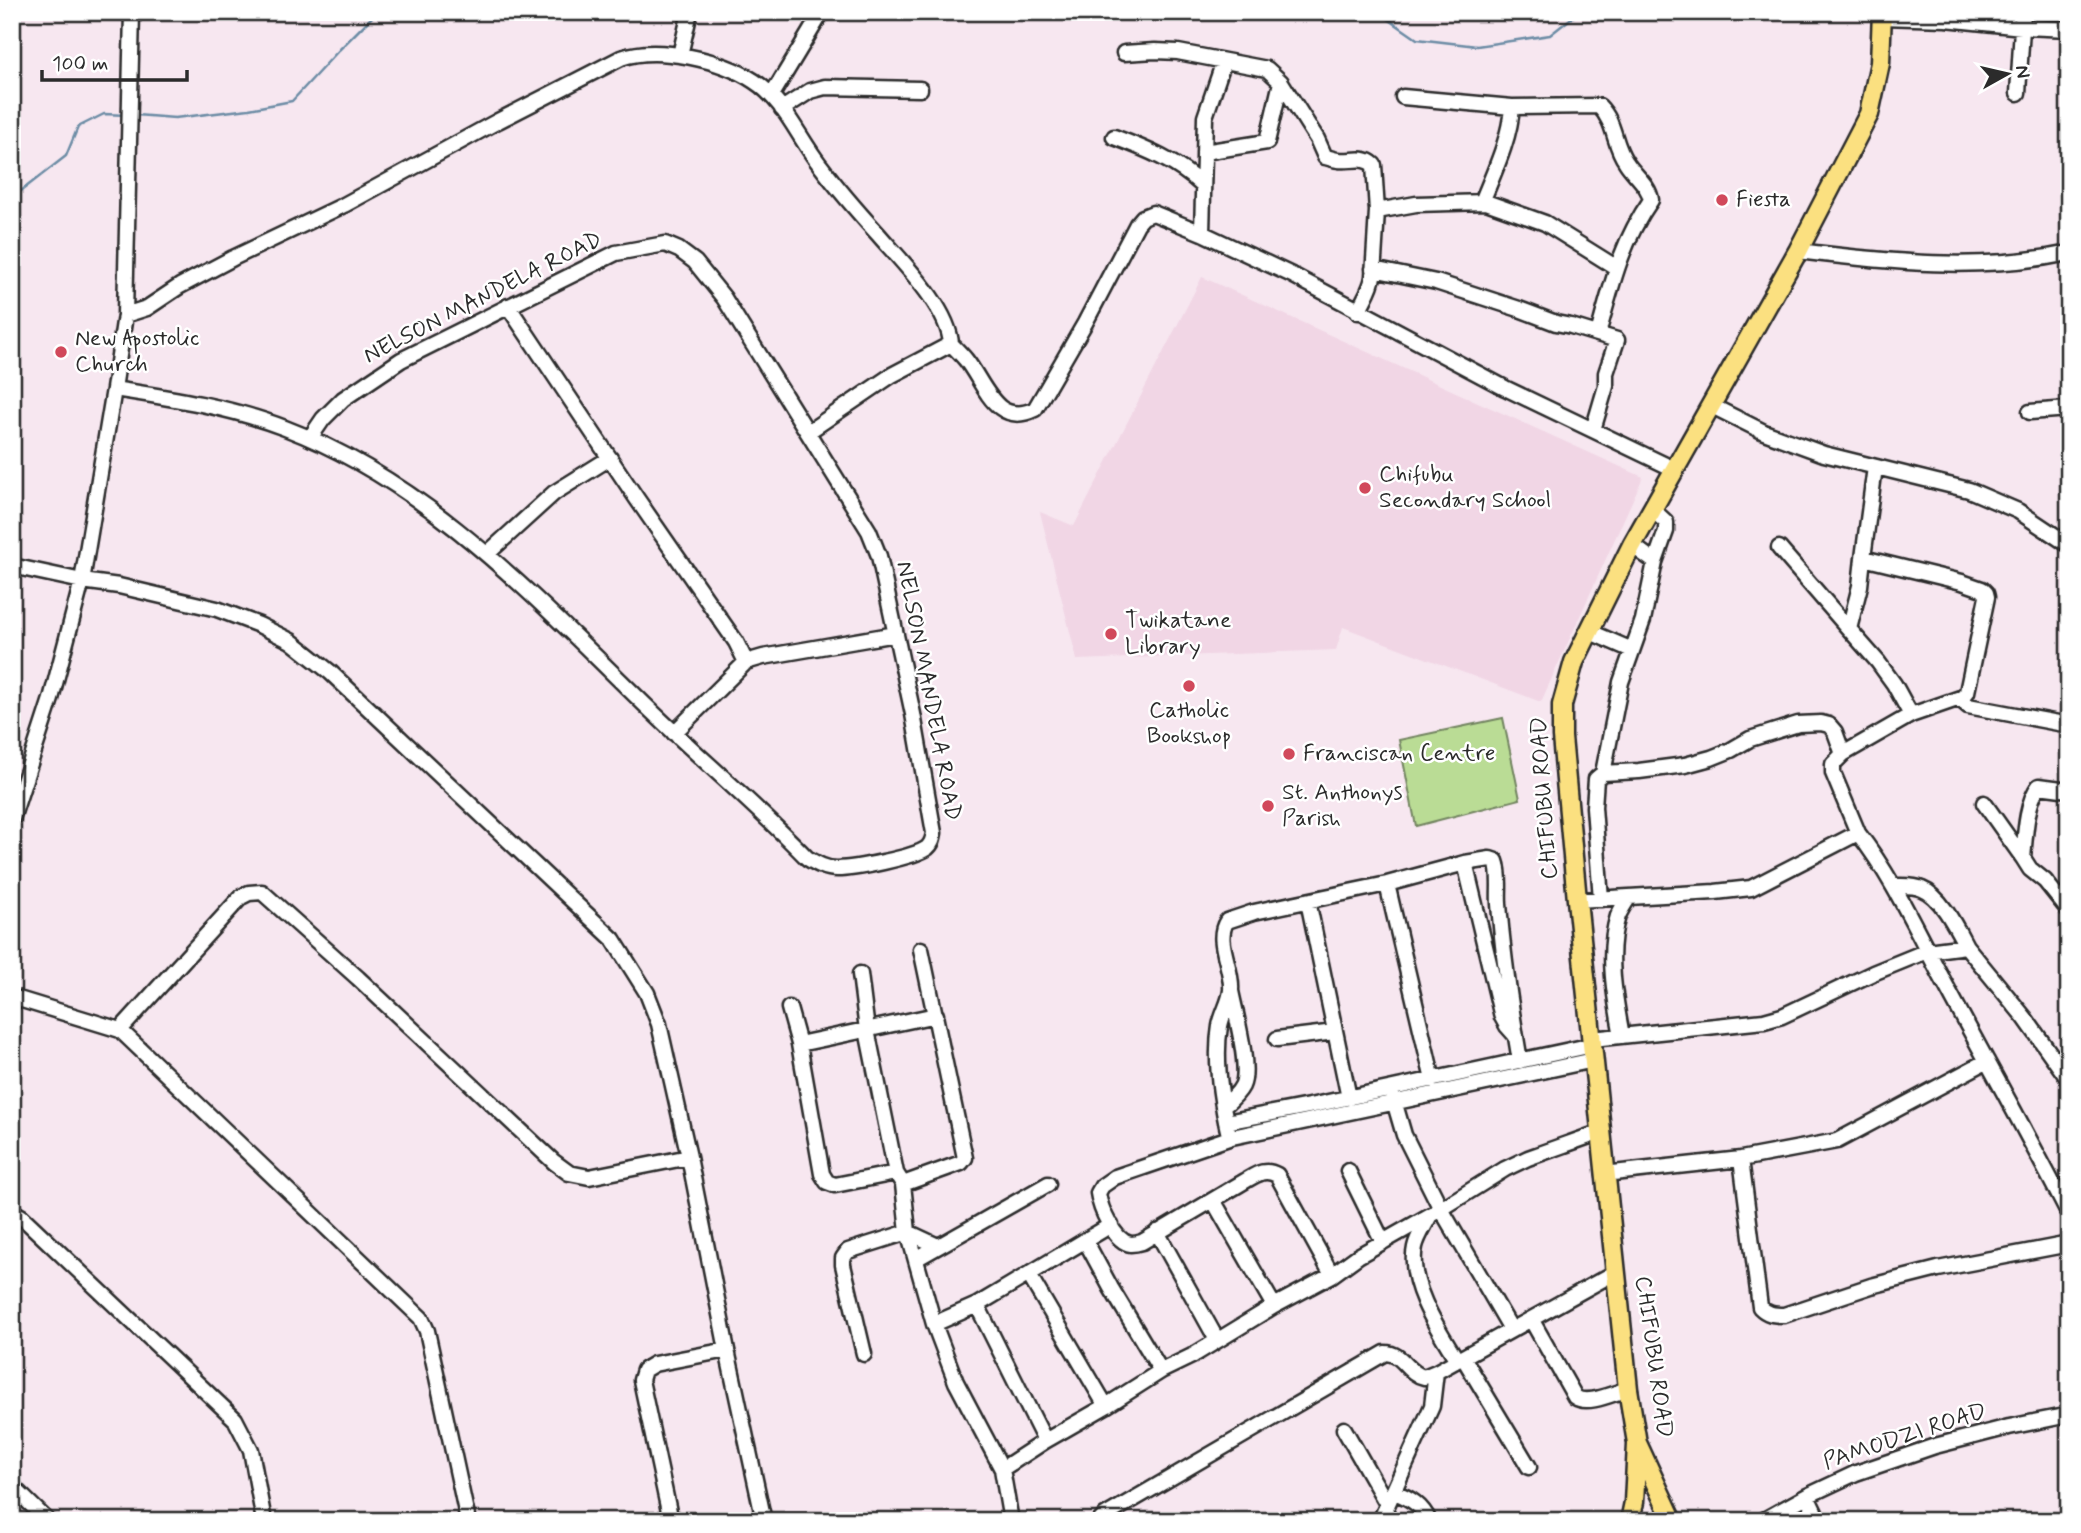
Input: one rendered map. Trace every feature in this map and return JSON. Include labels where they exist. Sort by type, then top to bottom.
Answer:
[{"type":"main road","name":"CHIFUBU ROAD","points":[[1673,1521],[1637,1443],[1628,1389],[1577,900],[1562,737],[1562,705],[1574,662],[1632,545],[1798,251],[1869,114],[1880,63],[1882,15]]},
{"type":"main road","points":[[1630,1521],[1634,1502],[1637,1443]]},
{"type":"street","points":[[12,819],[18,783],[51,699],[82,581],[114,390],[125,315],[132,12]]},
{"type":"street","points":[[680,55],[690,12]]},
{"type":"street","points":[[772,95],[822,12]]},
{"type":"street","points":[[1882,15],[2023,20],[2069,29]]},
{"type":"street","points":[[2018,93],[2023,20]]},
{"type":"street","points":[[1125,53],[1178,52],[1267,69],[1281,82],[1317,139],[1325,157],[1339,161],[1366,159],[1374,165],[1377,211],[1373,283],[1358,312]]},
{"type":"street","points":[[125,315],[147,308],[180,286],[233,258],[344,205],[621,58],[640,54],[680,55],[723,66],[752,80],[772,95],[819,164],[919,281],[941,315],[951,344],[966,360],[995,404],[1005,412],[1027,413],[1035,409],[1042,400],[1137,223],[1143,216],[1153,213],[1294,276],[1505,388],[1676,470]]},
{"type":"street","points":[[1202,233],[1205,117],[1224,61]]},
{"type":"street","points":[[1203,152],[1267,142],[1281,82]]},
{"type":"street","points":[[782,109],[810,91],[825,87],[919,89]]},
{"type":"street","points":[[1403,97],[1512,107],[1599,106],[1607,114],[1624,161],[1650,192],[1651,200],[1629,234],[1598,334]]},
{"type":"street","points":[[1482,202],[1495,168],[1512,107]]},
{"type":"street","points":[[1114,137],[1188,171],[1202,186]]},
{"type":"street","points":[[1377,211],[1416,204],[1493,203],[1545,223],[1617,268]]},
{"type":"street","name":"NELSON MANDELA ROAD","points":[[114,390],[186,401],[284,427],[310,438],[400,488],[432,510],[517,580],[674,733],[807,858],[821,866],[836,869],[860,866],[918,853],[932,842],[934,833],[913,714],[879,556],[870,531],[724,298],[695,262],[679,250],[665,244],[616,253],[508,306],[390,367],[344,399],[323,419],[310,438]]},
{"type":"street","points":[[1798,251],[1876,260],[1975,263],[2033,261],[2069,253]]},
{"type":"street","points":[[1373,268],[1436,282],[1556,323],[1617,340],[1606,373],[1606,386],[1593,430]]},
{"type":"street","points":[[508,306],[729,632],[746,662]]},
{"type":"street","points":[[808,432],[892,375],[951,344]]},
{"type":"street","points":[[1710,405],[1764,432],[1824,454],[1969,490],[2018,511],[2069,545]]},
{"type":"street","points":[[2030,412],[2069,409]]},
{"type":"street","points":[[487,554],[554,493],[610,458]]},
{"type":"street","points":[[1849,629],[1858,595],[1875,467]]},
{"type":"street","points":[[1603,773],[1621,682],[1643,620],[1655,562],[1666,531],[1666,522],[1653,510]]},
{"type":"street","points":[[1632,545],[1655,562]]},
{"type":"street","points":[[1779,548],[1878,662],[1911,715]]},
{"type":"street","points":[[1863,558],[1962,582],[1986,593],[1967,692],[1960,699],[1911,715],[1843,754],[1833,764],[1833,773],[1858,833],[1894,886],[2069,1215]]},
{"type":"street","points":[[12,566],[119,586],[217,610],[259,625],[291,641],[330,672],[613,939],[647,993],[659,1024],[764,1521]]},
{"type":"street","points":[[1588,631],[1632,650]]},
{"type":"street","points":[[674,733],[746,662],[896,634]]},
{"type":"street","points":[[1960,699],[1968,706],[2069,725]]},
{"type":"street","points":[[1601,899],[1594,807],[1595,779],[1603,773],[1639,771],[1698,761],[1731,750],[1750,739],[1798,724],[1829,725],[1835,732],[1843,754]]},
{"type":"street","points":[[2023,858],[2027,821],[2039,786],[2069,790]]},
{"type":"street","points":[[1984,803],[2030,869],[2045,881],[2069,911]]},
{"type":"street","points":[[1577,900],[1751,888],[1858,833]]},
{"type":"street","points":[[1224,1114],[1243,1085],[1245,1074],[1222,932],[1227,920],[1387,884],[1465,863],[1490,859],[1496,861],[1499,868],[1499,903],[1520,1061]]},
{"type":"street","points":[[1465,863],[1502,1017],[1516,1036]]},
{"type":"street","points":[[1387,884],[1433,1080]]},
{"type":"street","points":[[1894,886],[1926,890],[1943,908],[1966,946],[2025,1018],[2069,1080]]},
{"type":"street","points":[[120,1030],[241,897],[262,892],[569,1173],[589,1177],[689,1157]]},
{"type":"street","points":[[1622,1036],[1616,1005],[1613,953],[1619,913],[1629,897]]},
{"type":"street","points":[[1308,901],[1349,1098]]},
{"type":"street","points":[[1224,1114],[1316,1111],[1471,1079],[1593,1048],[1622,1036],[1782,1017],[1872,973],[1927,951],[1966,946]]},
{"type":"street","points":[[789,1008],[799,1044],[822,1174],[827,1182],[835,1185],[899,1178],[961,1163],[965,1158],[921,949]]},
{"type":"street","points":[[860,974],[867,1030],[908,1232],[934,1324],[956,1382],[1002,1469],[1011,1521]]},
{"type":"street","points":[[1231,990],[1220,1026],[1218,1046],[1224,1114],[1228,1135],[1232,1137]]},
{"type":"street","points":[[12,997],[120,1030],[421,1318],[427,1331],[468,1521]]},
{"type":"street","points":[[799,1044],[936,1015]]},
{"type":"street","points":[[1277,1039],[1335,1032]]},
{"type":"street","points":[[1332,1275],[1278,1175],[1270,1171],[1262,1171],[1142,1242],[1131,1244],[1122,1240],[1103,1214],[1098,1194],[1102,1186],[1115,1177],[1349,1098],[1392,1096],[1433,1080],[1471,1079],[1520,1061],[1593,1048]]},
{"type":"street","points":[[1604,1174],[1741,1159],[1838,1141],[1987,1061]]},
{"type":"street","points":[[1392,1096],[1404,1135],[1435,1213],[1511,1329]]},
{"type":"street","points":[[1002,1469],[1161,1371],[1332,1275],[1505,1169],[1528,1157],[1601,1132]]},
{"type":"street","points":[[1741,1159],[1760,1307],[1773,1315],[1784,1315],[1871,1286],[1938,1269],[2069,1244]]},
{"type":"street","points":[[1348,1171],[1383,1242]]},
{"type":"street","points":[[916,1259],[1048,1184]]},
{"type":"street","points":[[1213,1200],[1274,1306]]},
{"type":"street","points":[[12,1211],[22,1217],[235,1419],[251,1450],[264,1521]]},
{"type":"street","points":[[1435,1213],[1415,1249],[1416,1273],[1425,1305],[1529,1467]]},
{"type":"street","points":[[934,1324],[977,1305],[1111,1225]]},
{"type":"street","points":[[864,1354],[843,1258],[848,1251],[908,1232],[938,1246]]},
{"type":"street","points":[[1157,1232],[1217,1340]]},
{"type":"street","points":[[1085,1240],[1161,1371]]},
{"type":"street","points":[[1100,1521],[1385,1353],[1394,1353],[1412,1372],[1424,1377],[1616,1272]]},
{"type":"street","points":[[1029,1275],[1106,1406]]},
{"type":"street","points":[[977,1305],[1045,1441]]},
{"type":"street","points":[[1531,1319],[1580,1401],[1628,1389]]},
{"type":"street","points":[[671,1521],[641,1380],[644,1370],[654,1364],[727,1350]]},
{"type":"street","points":[[1380,1521],[1432,1406],[1436,1372]]},
{"type":"street","name":"PAMODZI ROAD","points":[[1762,1521],[1856,1473],[1935,1446],[2069,1415]]},
{"type":"street","points":[[1344,1429],[1391,1498],[1417,1503],[1429,1521]]},
{"type":"street","points":[[12,1486],[48,1521]]},
{"type":"street","points":[[1807,1496],[1819,1521]]},
{"type":"shaded area","name":"Chifubu Secondary School","points":[[1202,277],[1643,477],[1541,702],[1343,627],[1336,650],[1077,660],[1040,512],[1074,526]]},
{"type":"green space","points":[[1503,718],[1520,799],[1416,826],[1399,740]]},
{"type":"waterway","points":[[136,115],[175,118],[292,101],[377,12]]},
{"type":"waterway","points":[[1378,12],[1417,39],[1477,46],[1550,35],[1579,12]]},
{"type":"waterway","points":[[12,198],[66,156],[78,127],[104,114],[126,115]]},
{"type":"place","name":"Fiesta","points":[[1722,200]]},
{"type":"place","name":"New Apostolic Church","points":[[61,352]]},
{"type":"place","name":"Chifubu Secondary School","points":[[1365,488]]},
{"type":"place","name":"Twikatane Library","points":[[1111,634]]},
{"type":"place","name":"Catholic Bookshop","points":[[1189,686]]},
{"type":"place","name":"Franciscan Centre","points":[[1289,754]]},
{"type":"place","name":"St. Anthonys Parish","points":[[1268,806]]}]
